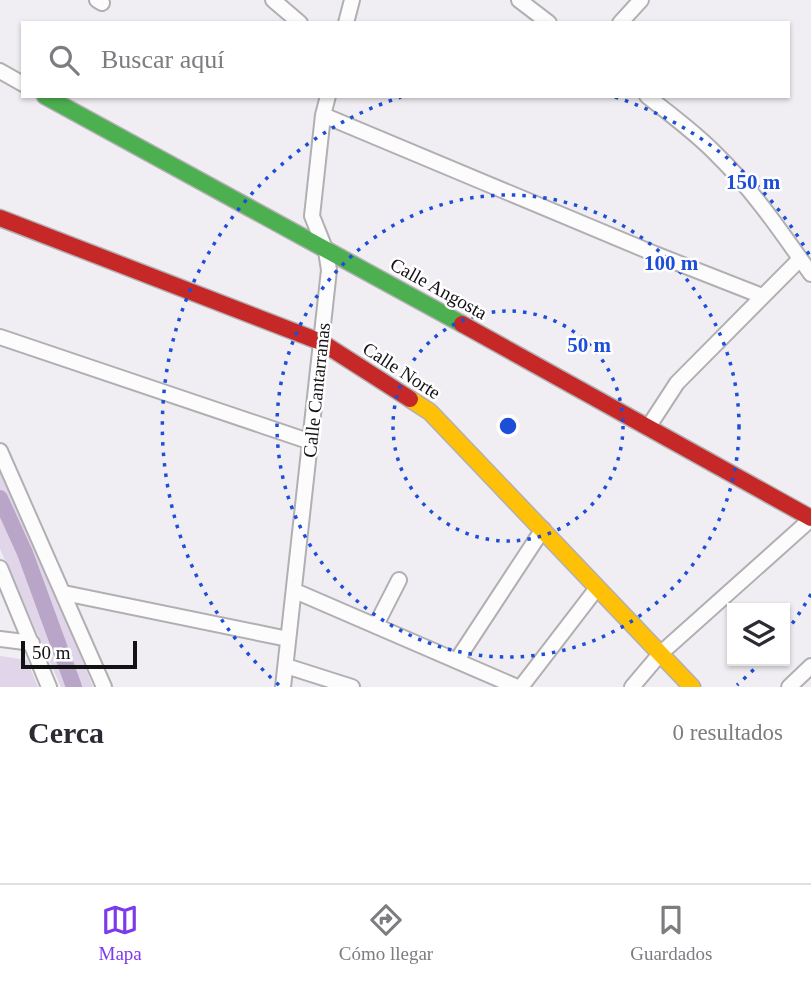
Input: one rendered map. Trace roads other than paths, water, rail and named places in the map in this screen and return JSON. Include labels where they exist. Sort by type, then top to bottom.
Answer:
[{"type":"street","points":[[273,0],[298,21]]},
{"type":"street","points":[[347,21],[352,0]]},
{"type":"street","points":[[519,0],[547,21]]},
{"type":"street","points":[[622,21],[641,0]]},
{"type":"street","points":[[0,71],[21,83]]},
{"type":"street","name":"Calle Angosta","points":[[49,98],[649,426],[811,519]]},
{"type":"street","name":"Calle Cantarranas","points":[[283,687],[329,270],[326,251],[312,216],[323,115],[327,98]]},
{"type":"street","points":[[650,98],[720,157],[774,221],[811,274]]},
{"type":"street","points":[[323,115],[762,296]]},
{"type":"street","name":"Calle Norte","points":[[0,219],[321,342],[430,412],[692,687]]},
{"type":"street","points":[[649,426],[677,383],[800,259]]},
{"type":"street","points":[[0,337],[311,442]]},
{"type":"street","points":[[0,451],[104,687]]},
{"type":"street","points":[[632,687],[660,654],[811,519]]},
{"type":"street","points":[[457,660],[543,529]]},
{"type":"street","points":[[0,568],[49,687]]},
{"type":"street","points":[[376,625],[399,580]]},
{"type":"street","points":[[295,591],[519,687],[597,589]]},
{"type":"street","points":[[64,593],[288,639]]},
{"type":"street","points":[[0,639],[32,643]]},
{"type":"street","points":[[286,666],[352,687]]},
{"type":"street","points":[[789,687],[811,666]]},
{"type":"waterway","points":[[0,498],[25,553],[74,687]]}]
